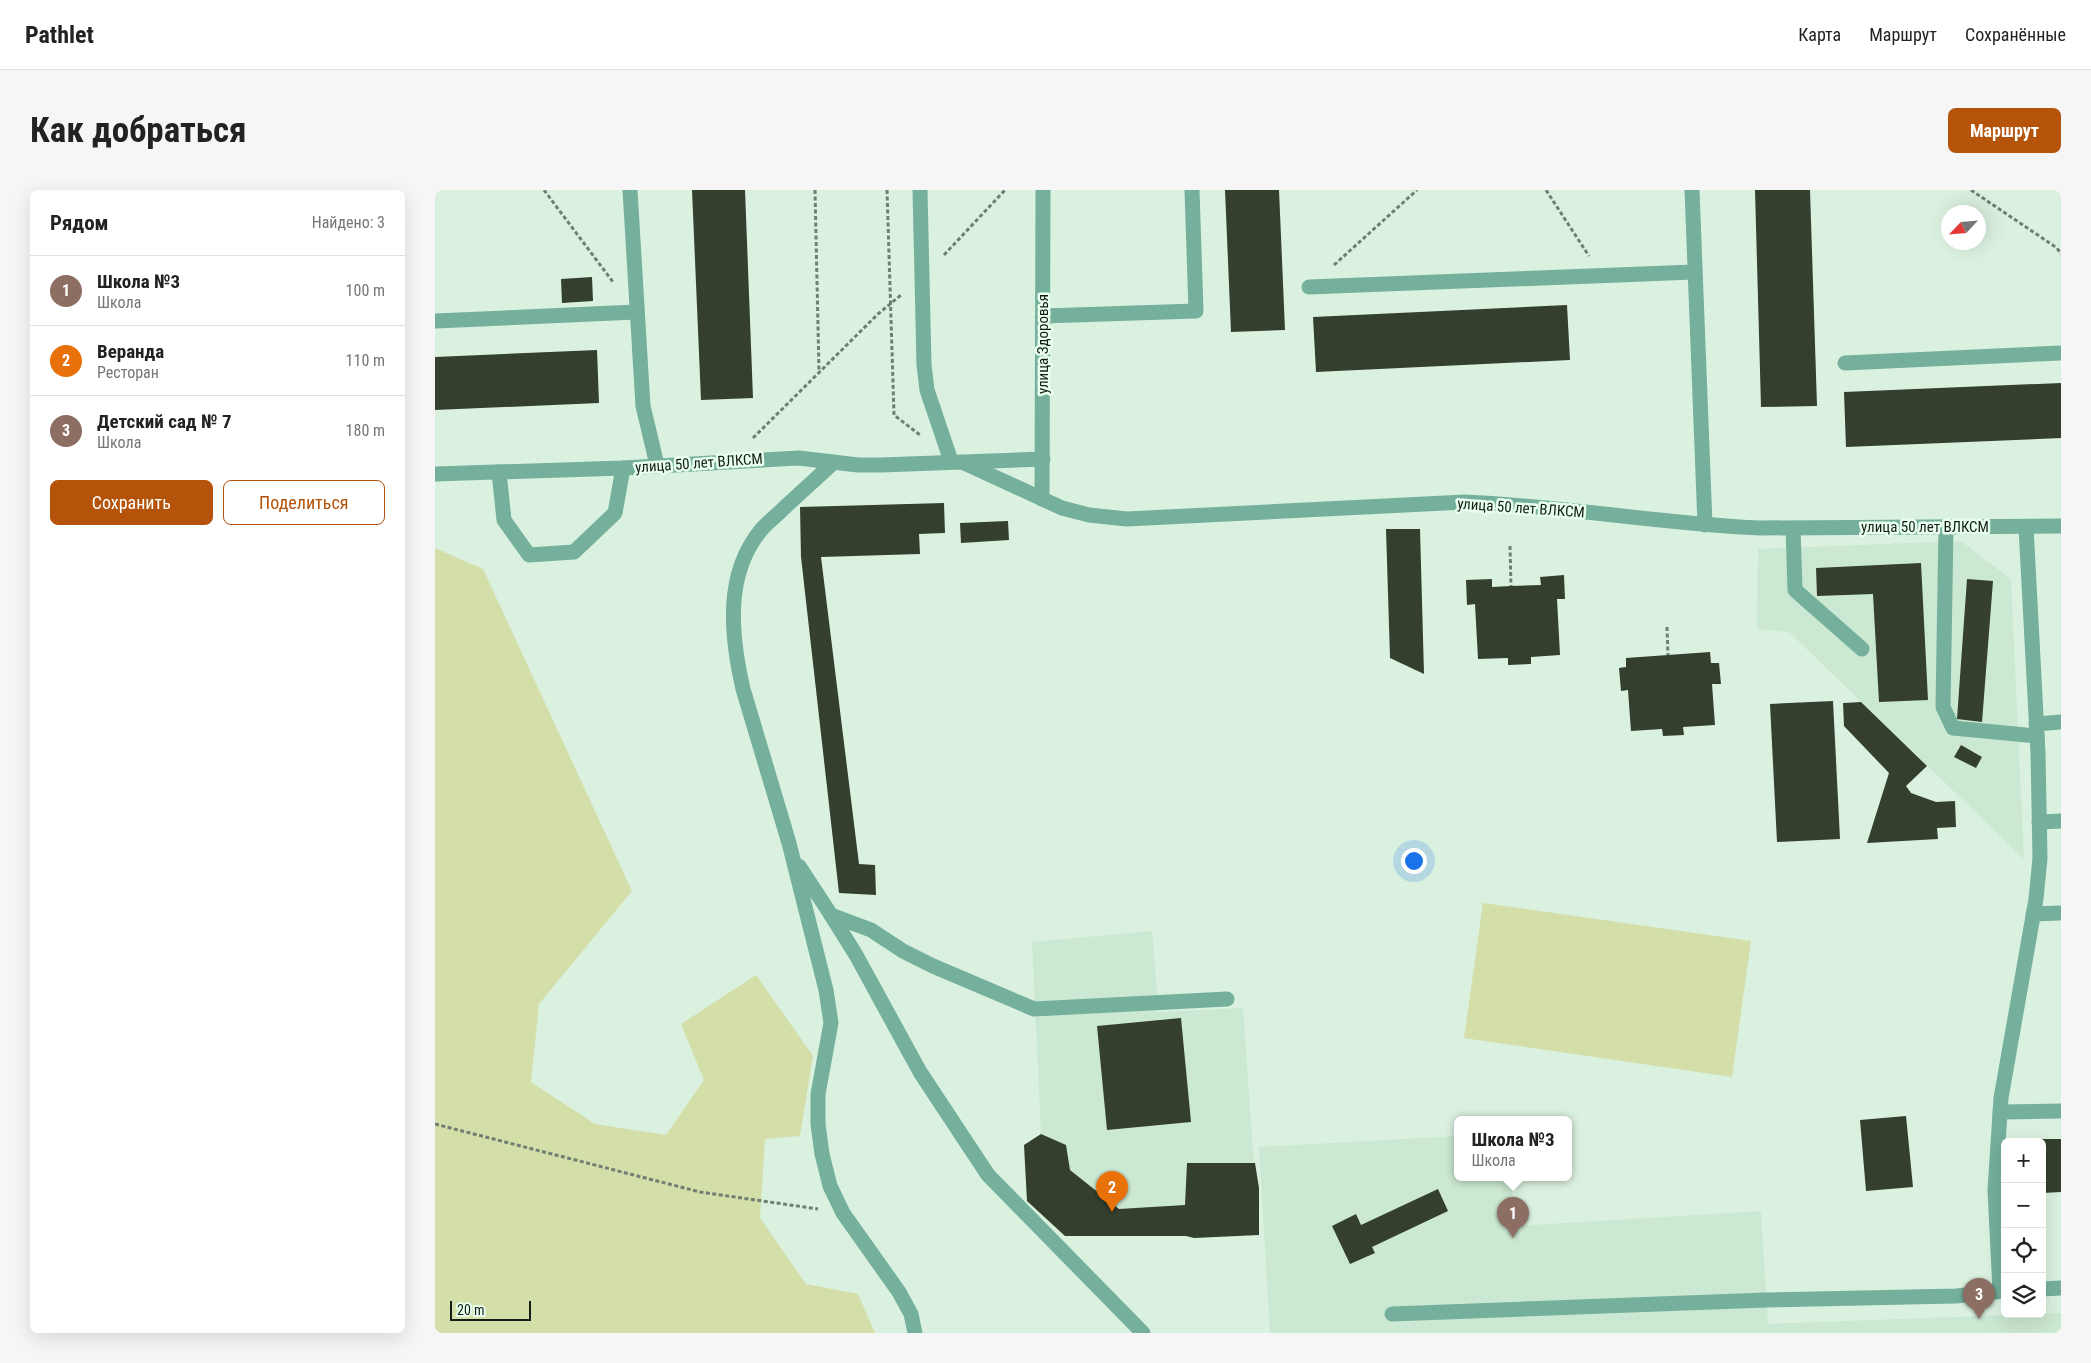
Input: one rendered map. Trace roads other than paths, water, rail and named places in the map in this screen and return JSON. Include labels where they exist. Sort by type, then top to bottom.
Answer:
[{"type":"street","points":[[630,190],[643,406],[657,465]]},
{"type":"street","points":[[920,190],[924,366],[927,390],[956,462]]},
{"type":"street","name":"улица Здоровья","points":[[1042,499],[1043,190]]},
{"type":"street","points":[[1043,316],[1196,311],[1192,190]]},
{"type":"street","points":[[1692,190],[1705,525]]},
{"type":"street","points":[[1309,287],[1694,272]]},
{"type":"street","points":[[435,321],[636,312]]},
{"type":"street","points":[[1845,362],[2061,353]]},
{"type":"street","name":"улица 50 лет ВЛКСМ","points":[[435,474],[623,468],[799,458],[881,465],[1043,459]]},
{"type":"street","points":[[834,462],[761,530],[744,556],[736,582],[733,607],[738,666],[827,990],[831,1023],[818,1094],[818,1124],[822,1154],[830,1186],[843,1213],[899,1292],[911,1314],[915,1333]]},
{"type":"street","name":"улица 50 лет ВЛКСМ","points":[[956,462],[1062,508],[1127,519],[1465,502],[1521,504],[1705,525],[1793,528],[2061,526]]},
{"type":"street","points":[[499,472],[504,520],[529,555],[574,552],[615,513],[623,468]]},
{"type":"street","points":[[1946,527],[1943,707],[1953,728],[2037,730],[2061,722]]},
{"type":"street","points":[[2001,1277],[1995,1190],[2000,1112],[2007,1056],[2033,914],[2041,858],[2037,730],[2026,527]]},
{"type":"street","points":[[1793,528],[1795,590],[1862,649]]},
{"type":"street","points":[[2039,822],[2061,821]]},
{"type":"street","points":[[792,857],[856,955],[920,1072],[988,1174],[1143,1333]]},
{"type":"street","points":[[2033,914],[2061,913]]},
{"type":"street","points":[[831,915],[871,930],[903,951],[933,966],[1033,1009],[1227,1000]]},
{"type":"street","points":[[2000,1112],[2061,1111]]},
{"type":"street","points":[[2046,1289],[2061,1288]]},
{"type":"street","points":[[1392,1314],[1766,1300],[1956,1296],[2001,1291]]},
{"type":"place","name":"Веранда","points":[[1112,1212]]},
{"type":"place","name":"Школа №3","points":[[1513,1238]]},
{"type":"place","name":"Детский сад № 7","points":[[1979,1319]]}]
